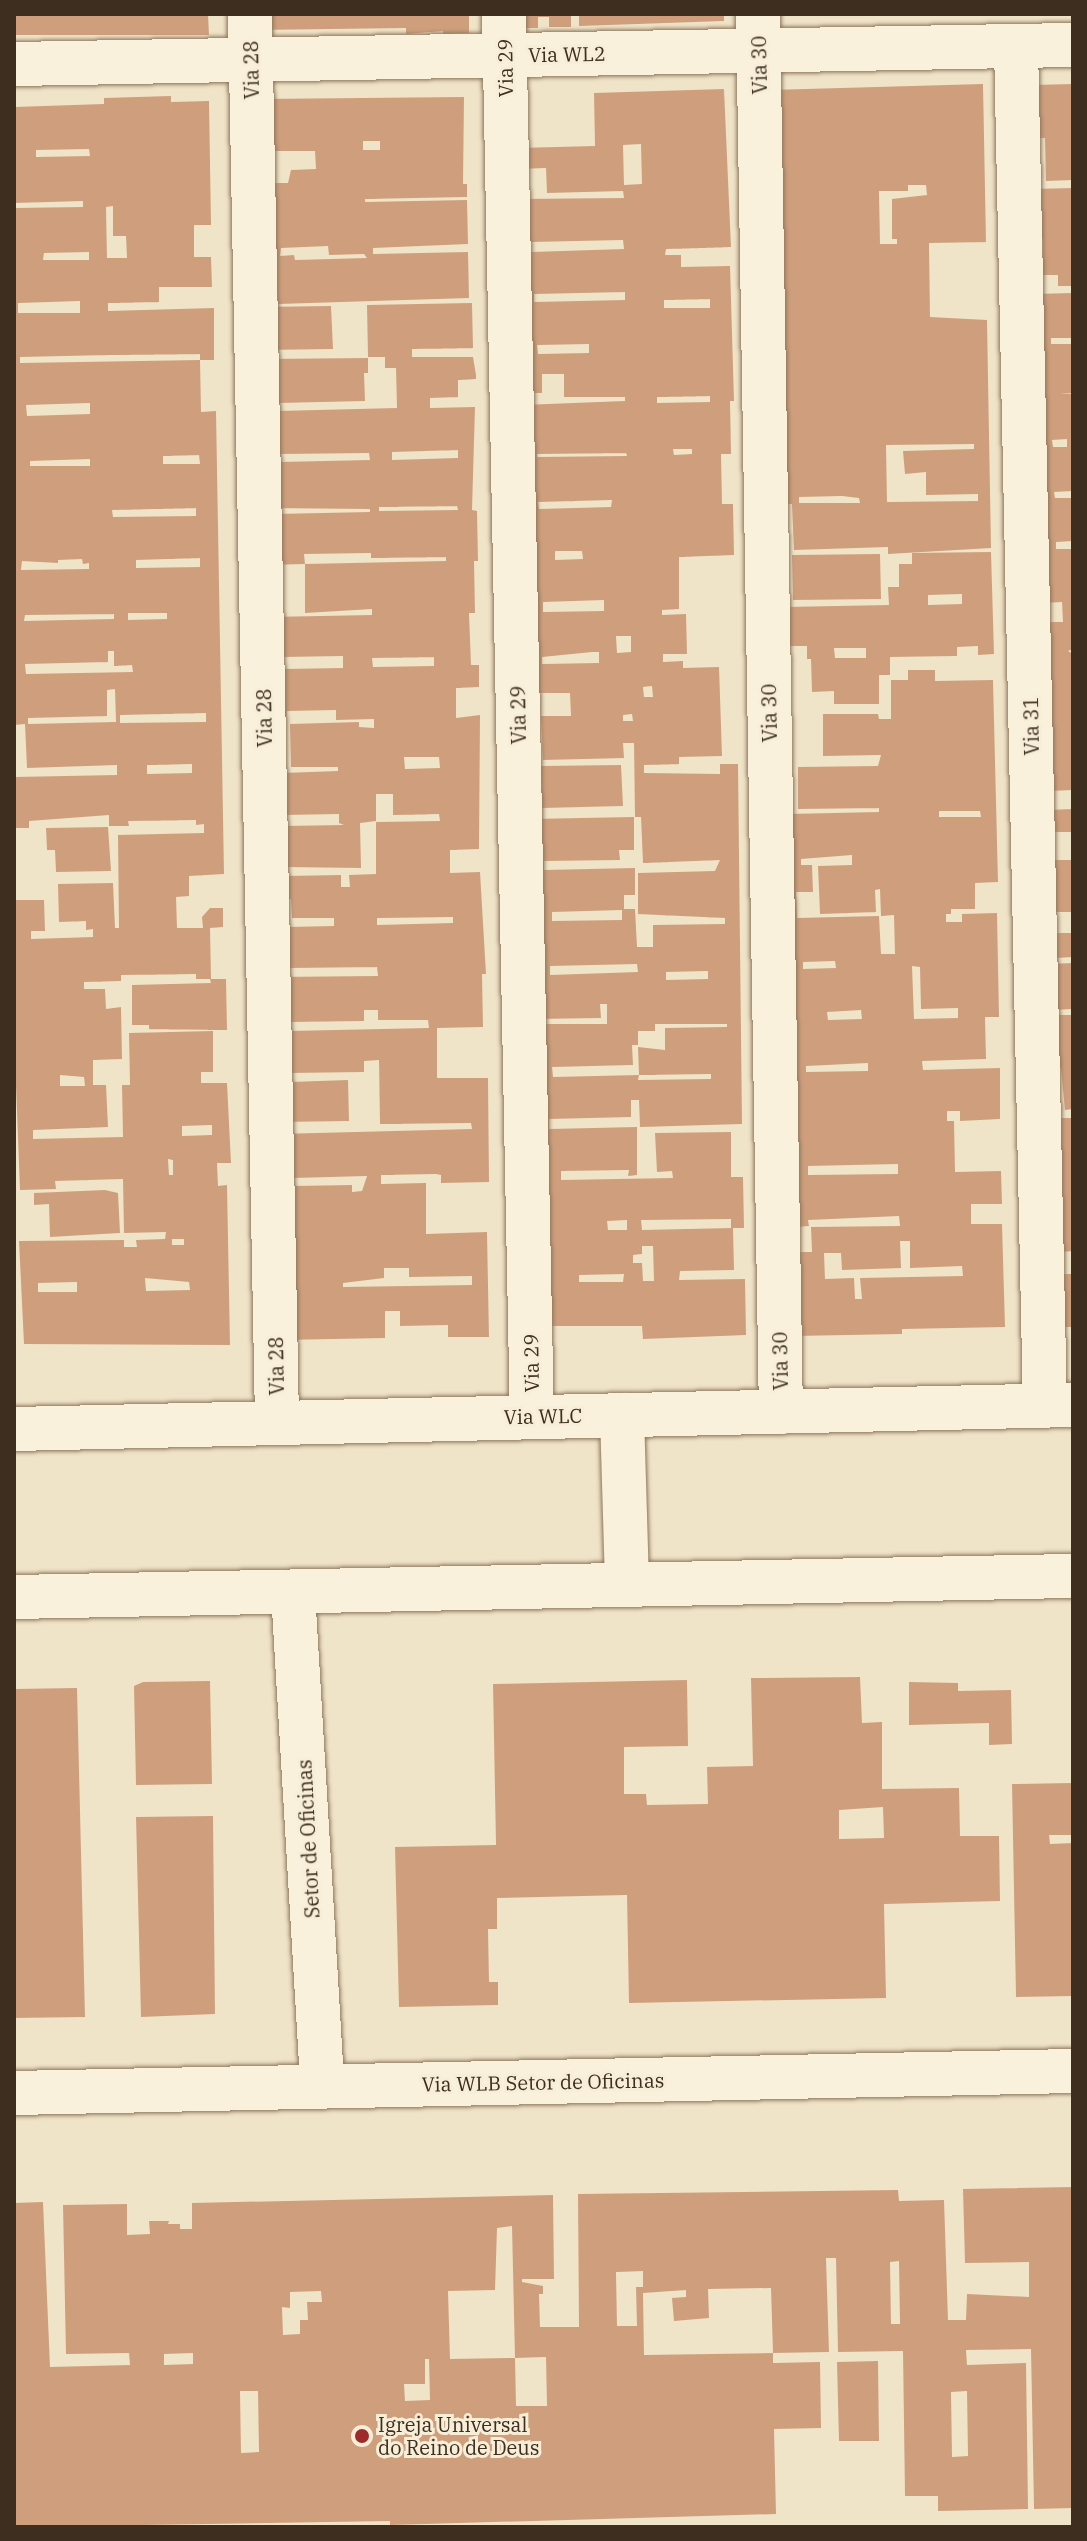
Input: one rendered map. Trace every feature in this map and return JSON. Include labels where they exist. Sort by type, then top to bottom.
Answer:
[{"type":"street","name":"Via 28","points":[[250,14],[277,1422]]},
{"type":"street","name":"Via 30","points":[[758,32],[781,1412]]},
{"type":"street","name":"Via WL2","points":[[14,64],[251,60],[504,35],[850,32],[1016,46],[1073,45]]},
{"type":"street","name":"Via 29","points":[[504,35],[532,1417]]},
{"type":"street","name":"Via 31","points":[[1016,46],[1059,1405]]},
{"type":"street","name":"Via WLC","points":[[14,1429],[1059,1405]]},
{"type":"street","points":[[622,1415],[627,1585]]},
{"type":"street","points":[[14,1597],[1073,1576]]},
{"type":"street","name":"Setor de Oficinas","points":[[293,1592],[322,2086]]},
{"type":"street","name":"Via WLB Setor de Oficinas","points":[[14,2093],[1073,2071]]},
{"type":"building","points":[[14,14],[208,14],[209,35],[14,35]]},
{"type":"building","points":[[255,14],[469,14],[469,33],[443,34],[443,31],[406,34],[406,28],[256,30]]},
{"type":"building","points":[[513,14],[571,14],[571,27],[549,27],[549,17],[538,17],[538,28],[514,28]]},
{"type":"building","points":[[579,14],[724,14],[724,21],[579,26]]},
{"type":"building","points":[[983,84],[986,242],[929,243],[930,317],[987,320],[991,548],[888,554],[888,547],[794,550],[792,504],[779,504],[770,90]],"holes":[[[908,185],[926,185],[927,195],[892,199],[892,239],[897,239],[897,244],[880,244],[879,191],[908,191]],[[974,444],[974,449],[903,451],[905,474],[926,472],[926,495],[978,494],[978,501],[887,502],[886,445]],[[842,496],[859,498],[860,503],[799,503],[799,497]]]},
{"type":"building","points":[[1073,84],[1073,180],[1046,181],[1045,138],[1035,138],[1034,85]]},
{"type":"building","points":[[724,89],[731,247],[666,249],[665,255],[681,255],[681,267],[730,266],[734,401],[730,401],[731,454],[721,454],[722,504],[733,504],[734,555],[679,557],[679,609],[662,610],[662,615],[686,614],[687,654],[663,654],[663,662],[683,661],[683,668],[719,667],[722,756],[679,757],[679,764],[644,765],[644,773],[720,774],[720,764],[738,764],[742,1124],[640,1127],[639,1100],[631,1100],[631,1117],[549,1119],[549,1129],[637,1127],[637,1175],[628,1176],[629,1170],[561,1171],[561,1180],[673,1178],[672,1171],[657,1172],[655,1133],[731,1132],[731,1177],[743,1177],[744,1228],[733,1228],[734,1270],[680,1271],[679,1280],[745,1279],[746,1335],[643,1339],[642,1326],[544,1326],[534,1024],[607,1024],[607,1004],[600,1004],[601,1018],[534,1019],[530,819],[634,817],[634,850],[619,850],[620,860],[544,861],[544,870],[635,868],[635,895],[624,895],[624,909],[635,909],[637,947],[653,947],[653,925],[725,924],[725,918],[638,914],[638,873],[715,871],[720,860],[643,863],[641,817],[635,817],[634,743],[623,743],[624,758],[543,760],[541,716],[571,716],[570,693],[528,693],[522,405],[625,401],[625,397],[564,397],[564,374],[542,374],[542,393],[522,393],[516,199],[624,198],[623,191],[547,193],[546,168],[518,169],[518,148],[595,146],[594,93]],"holes":[[[641,144],[642,184],[624,185],[623,145]],[[623,240],[624,249],[531,252],[531,242]],[[625,292],[625,300],[534,302],[534,294]],[[710,299],[710,308],[664,308],[664,300]],[[589,344],[589,353],[538,354],[537,345]],[[710,396],[710,402],[657,403],[657,397]],[[673,449],[692,449],[692,454],[674,455]],[[626,453],[627,456],[537,457],[537,454]],[[612,500],[611,507],[539,509],[538,502]],[[555,551],[582,551],[583,559],[555,560]],[[604,600],[604,611],[543,612],[543,602]],[[616,636],[631,636],[631,652],[617,653]],[[599,652],[599,663],[542,664],[542,657]],[[652,686],[653,697],[644,697],[643,687]],[[632,714],[633,721],[623,721],[623,715]],[[622,910],[622,920],[552,921],[552,912]],[[637,964],[638,972],[550,975],[550,966]],[[708,971],[708,979],[666,980],[666,972]],[[655,1024],[727,1024],[727,1027],[665,1028],[665,1050],[638,1047],[639,1075],[553,1077],[552,1067],[633,1065],[632,1045],[638,1045],[638,1031],[655,1031]],[[711,1074],[711,1079],[638,1080],[639,1075]],[[731,1219],[733,1228],[642,1230],[641,1220]],[[627,1220],[627,1230],[608,1230],[607,1221]],[[642,1246],[653,1246],[654,1281],[643,1281],[642,1263],[633,1263],[633,1255],[642,1254]],[[624,1274],[623,1282],[579,1282],[579,1275]]]},
{"type":"building","points":[[171,96],[171,102],[209,101],[211,225],[194,225],[194,257],[211,257],[212,287],[159,287],[159,302],[108,303],[108,311],[214,308],[214,360],[200,360],[201,412],[216,411],[224,874],[189,876],[189,896],[176,897],[177,928],[203,928],[202,917],[210,908],[223,908],[223,927],[210,928],[211,979],[226,979],[227,1030],[149,1029],[149,1025],[132,1025],[132,985],[211,983],[210,979],[196,979],[196,974],[121,975],[121,981],[84,982],[84,989],[105,989],[106,1009],[121,1007],[122,1059],[93,1060],[93,1085],[106,1085],[108,1127],[33,1130],[33,1139],[123,1137],[122,1085],[130,1085],[129,1033],[213,1031],[213,1072],[201,1072],[201,1083],[227,1083],[231,1163],[217,1163],[218,1186],[227,1185],[230,1345],[24,1344],[19,1241],[124,1240],[124,1247],[137,1247],[136,1240],[165,1239],[166,1232],[124,1233],[123,1179],[55,1181],[56,1189],[20,1190],[14,1034],[15,900],[44,900],[45,931],[31,931],[31,939],[93,937],[93,929],[86,930],[86,921],[59,922],[58,884],[113,883],[115,928],[119,928],[118,835],[204,833],[204,824],[196,825],[196,820],[128,821],[129,826],[109,826],[109,815],[29,821],[29,828],[14,828],[14,777],[117,775],[117,765],[27,768],[25,724],[14,725],[14,208],[83,207],[83,201],[14,203],[14,107],[104,104],[104,98]],"holes":[[[89,149],[90,156],[36,157],[36,150]],[[113,206],[113,236],[126,236],[127,258],[107,258],[106,207]],[[89,252],[89,260],[43,260],[44,253]],[[80,301],[80,313],[18,313],[18,303]],[[200,354],[200,360],[20,363],[20,357]],[[90,403],[90,414],[27,416],[26,405]],[[199,455],[200,464],[163,464],[163,456]],[[90,459],[90,466],[30,466],[30,461]],[[196,508],[196,516],[113,517],[112,510]],[[200,558],[200,567],[136,568],[136,560]],[[82,559],[83,564],[89,563],[89,569],[21,570],[22,561],[58,563],[58,560]],[[128,613],[167,613],[167,619],[128,620]],[[114,614],[114,619],[24,621],[25,615]],[[108,651],[114,651],[114,666],[132,665],[133,672],[26,674],[25,664],[108,662]],[[115,689],[116,722],[28,724],[28,718],[107,716],[107,690]],[[206,713],[206,722],[120,723],[120,715]],[[192,764],[192,773],[147,774],[147,765]],[[60,1075],[84,1077],[85,1086],[60,1086]],[[212,1125],[212,1135],[182,1136],[182,1126]],[[168,1159],[173,1160],[173,1175],[169,1175]],[[172,1239],[184,1239],[184,1245],[172,1245]],[[145,1278],[189,1282],[190,1290],[146,1291]],[[77,1282],[77,1292],[38,1292],[38,1283]]]},
{"type":"building","points":[[464,97],[463,184],[467,184],[467,197],[365,199],[365,202],[467,200],[468,244],[373,248],[373,254],[468,252],[469,298],[278,304],[270,183],[288,183],[291,170],[316,169],[315,151],[260,151],[259,99]],"holes":[[[363,141],[380,141],[380,150],[363,150]],[[328,246],[329,255],[364,254],[367,258],[295,260],[294,255],[280,256],[281,248]]]},
{"type":"building","points":[[1073,188],[1073,286],[1058,286],[1058,275],[1043,275],[1043,239],[1035,240],[1034,189]]},
{"type":"building","points":[[1073,293],[1073,338],[1051,338],[1051,344],[1073,344],[1073,393],[1060,394],[1073,394],[1073,491],[1054,492],[1055,498],[1073,498],[1073,541],[1056,542],[1056,549],[1073,549],[1073,649],[1068,651],[1073,654],[1073,790],[1051,791],[1043,622],[1063,622],[1062,602],[1043,603],[1034,294]],"holes":[[[1067,439],[1067,447],[1053,447],[1052,440]]]},
{"type":"building","points":[[472,303],[473,348],[412,349],[412,357],[473,357],[476,375],[476,379],[458,380],[458,397],[430,398],[430,408],[475,407],[472,510],[477,511],[478,561],[474,561],[475,613],[469,613],[471,665],[479,665],[479,687],[456,688],[456,718],[480,715],[479,849],[450,850],[450,873],[480,872],[486,974],[482,974],[483,1027],[437,1028],[437,1078],[488,1078],[489,1182],[441,1183],[441,1175],[436,1174],[381,1175],[381,1184],[426,1183],[426,1234],[487,1232],[489,1337],[448,1337],[448,1325],[400,1326],[400,1311],[385,1311],[385,1338],[282,1340],[278,1134],[472,1129],[471,1123],[380,1124],[379,1060],[364,1061],[364,1072],[290,1073],[290,1082],[348,1080],[349,1121],[278,1122],[275,977],[378,976],[377,967],[288,968],[287,927],[334,926],[334,918],[292,918],[291,899],[274,899],[284,826],[344,825],[339,823],[339,814],[283,815],[283,773],[338,771],[338,767],[291,767],[290,724],[359,722],[359,727],[374,728],[374,719],[336,720],[336,710],[287,711],[286,720],[271,720],[269,617],[372,615],[372,609],[305,613],[305,564],[267,565],[275,514],[370,512],[370,509],[267,508],[264,359],[368,358],[368,373],[364,373],[365,401],[278,403],[278,411],[397,408],[396,368],[385,368],[385,357],[368,357],[367,305]],"holes":[[[458,450],[458,458],[392,460],[392,452]],[[369,453],[370,460],[280,462],[280,454]],[[457,506],[458,510],[379,511],[379,507]],[[371,553],[371,558],[446,557],[446,561],[305,564],[304,554]],[[343,656],[343,668],[284,669],[283,657]],[[434,657],[434,666],[373,667],[372,658]],[[404,757],[439,757],[440,768],[405,769]],[[376,794],[393,794],[393,815],[439,814],[440,821],[376,822],[376,874],[349,875],[350,887],[341,887],[341,875],[285,876],[285,867],[361,868],[360,823],[376,821]],[[453,917],[453,923],[377,925],[377,918]],[[364,1010],[378,1010],[378,1020],[428,1020],[429,1028],[289,1031],[289,1022],[364,1021]],[[367,1176],[362,1191],[352,1192],[352,1185],[293,1186],[293,1178]],[[384,1268],[409,1268],[409,1277],[472,1276],[472,1285],[343,1287],[343,1283],[384,1278]]]},
{"type":"building","points":[[331,306],[333,349],[263,350],[262,307]]},
{"type":"building","points":[[991,552],[994,654],[978,655],[978,646],[957,647],[957,656],[890,657],[890,675],[879,675],[879,704],[834,704],[834,691],[812,692],[811,659],[807,659],[807,646],[786,646],[785,607],[889,605],[888,587],[899,587],[899,564],[912,564],[912,553]],"holes":[[[962,594],[962,604],[928,605],[928,595]],[[834,648],[866,648],[866,658],[835,658]]]},
{"type":"building","points":[[880,554],[881,599],[793,600],[792,555]]},
{"type":"building","points":[[908,670],[935,670],[935,681],[993,680],[998,882],[975,883],[975,909],[951,909],[951,914],[946,914],[946,922],[962,922],[962,914],[997,913],[999,1017],[985,1017],[986,1059],[922,1061],[923,1070],[1000,1068],[1000,1119],[960,1121],[960,1111],[947,1111],[947,1121],[954,1121],[955,1172],[1001,1171],[1002,1204],[971,1204],[971,1224],[1002,1224],[1005,1327],[902,1329],[902,1334],[794,1336],[795,1252],[812,1252],[811,1227],[900,1226],[899,1216],[808,1220],[809,1226],[795,1227],[788,814],[879,812],[879,808],[798,809],[798,767],[878,766],[881,755],[823,756],[823,714],[878,714],[879,719],[891,719],[891,680],[908,680]],"holes":[[[939,811],[980,811],[981,817],[939,817]],[[852,855],[852,865],[818,866],[820,914],[876,912],[875,890],[880,889],[881,916],[894,915],[895,954],[881,954],[879,916],[797,918],[796,892],[813,892],[812,865],[801,865],[801,859]],[[835,961],[836,968],[803,969],[803,962]],[[912,966],[920,967],[921,1009],[958,1008],[958,1018],[914,1019]],[[861,1010],[862,1019],[828,1020],[827,1012]],[[868,1063],[868,1071],[806,1072],[806,1066]],[[898,1164],[898,1174],[808,1175],[808,1166]],[[900,1241],[910,1241],[910,1268],[962,1266],[963,1276],[860,1278],[862,1299],[855,1299],[854,1278],[825,1279],[824,1253],[841,1253],[842,1270],[901,1268]]]},
{"type":"building","points":[[621,765],[623,806],[542,808],[541,766]]},
{"type":"building","points":[[1073,809],[1073,832],[1048,832],[1048,810]]},
{"type":"building","points":[[108,827],[111,871],[56,872],[55,850],[47,850],[46,828]]},
{"type":"building","points":[[1046,860],[1073,860],[1073,912],[1047,912]]},
{"type":"building","points":[[1056,933],[1073,933],[1073,957],[1056,958]]},
{"type":"building","points":[[1073,963],[1073,1009],[1051,1010],[1050,964]]},
{"type":"building","points":[[1053,1015],[1073,1015],[1073,1109],[1065,1110],[1061,1068],[1052,1068]]},
{"type":"building","points":[[1052,1118],[1073,1118],[1073,1251],[1061,1252]]},
{"type":"building","points":[[105,1190],[118,1193],[120,1233],[50,1237],[49,1204],[34,1205],[34,1193]]},
{"type":"building","points":[[1058,1274],[1073,1274],[1073,1327],[1060,1327]]},
{"type":"building","points":[[860,1677],[862,1723],[882,1722],[882,1789],[959,1788],[960,1836],[999,1836],[1000,1901],[884,1904],[886,1998],[629,2003],[627,1895],[497,1898],[497,1929],[488,1929],[489,1982],[498,1982],[498,2005],[399,2007],[395,1847],[496,1845],[493,1684],[687,1680],[688,1746],[624,1747],[624,1794],[646,1794],[647,1805],[708,1804],[707,1767],[753,1766],[751,1678]],"holes":[[[883,1807],[884,1838],[839,1839],[839,1810]]]},
{"type":"building","points":[[210,1681],[212,1784],[136,1785],[134,1686],[143,1682]]},
{"type":"building","points":[[909,1682],[958,1683],[958,1691],[1011,1690],[1012,1744],[989,1745],[989,1723],[909,1725]]},
{"type":"building","points":[[77,1688],[85,2017],[14,2018],[14,1689]]},
{"type":"building","points":[[1073,1783],[1073,1835],[1049,1835],[1050,1844],[1073,1843],[1073,1996],[1016,1997],[1012,1784]]},
{"type":"building","points":[[213,1816],[215,2014],[141,2017],[136,1817]]},
{"type":"building","points":[[1073,2187],[1073,2508],[1034,2509],[1031,2349],[966,2350],[967,2365],[1026,2363],[1028,2509],[938,2511],[938,2496],[905,2496],[903,2351],[838,2352],[836,2258],[826,2258],[829,2352],[773,2353],[773,2363],[820,2362],[821,2428],[774,2429],[776,2514],[390,2525],[390,2521],[14,2527],[14,2203],[43,2202],[50,2367],[130,2365],[129,2353],[66,2354],[63,2205],[127,2204],[127,2235],[150,2234],[149,2221],[169,2221],[168,2224],[180,2224],[180,2229],[192,2229],[192,2203],[553,2195],[554,2279],[522,2279],[522,2282],[543,2286],[543,2294],[539,2294],[540,2327],[579,2327],[578,2194],[898,2190],[899,2201],[944,2200],[948,2320],[966,2320],[967,2294],[1029,2297],[1029,2262],[965,2263],[963,2189]],"holes":[[[512,2226],[515,2358],[450,2359],[448,2291],[495,2290],[497,2228]],[[899,2261],[900,2324],[891,2324],[890,2262]],[[643,2271],[643,2287],[636,2287],[637,2326],[617,2326],[616,2272]],[[771,2288],[773,2353],[644,2355],[643,2293],[686,2290],[686,2297],[672,2298],[674,2321],[709,2318],[708,2289]],[[321,2291],[322,2302],[307,2302],[308,2320],[300,2320],[300,2334],[283,2335],[282,2307],[290,2308],[290,2292]],[[193,2353],[193,2364],[164,2365],[164,2354]],[[546,2357],[547,2406],[516,2406],[515,2358]],[[425,2359],[429,2359],[430,2400],[405,2401],[404,2384],[425,2384]],[[240,2391],[258,2391],[259,2452],[241,2453]],[[967,2391],[968,2456],[952,2457],[951,2392]]]},
{"type":"building","points":[[878,2361],[879,2441],[839,2441],[837,2362]]},
{"type":"place","name":"Igreja Universal do Reino de Deus","points":[[362,2436]]}]
